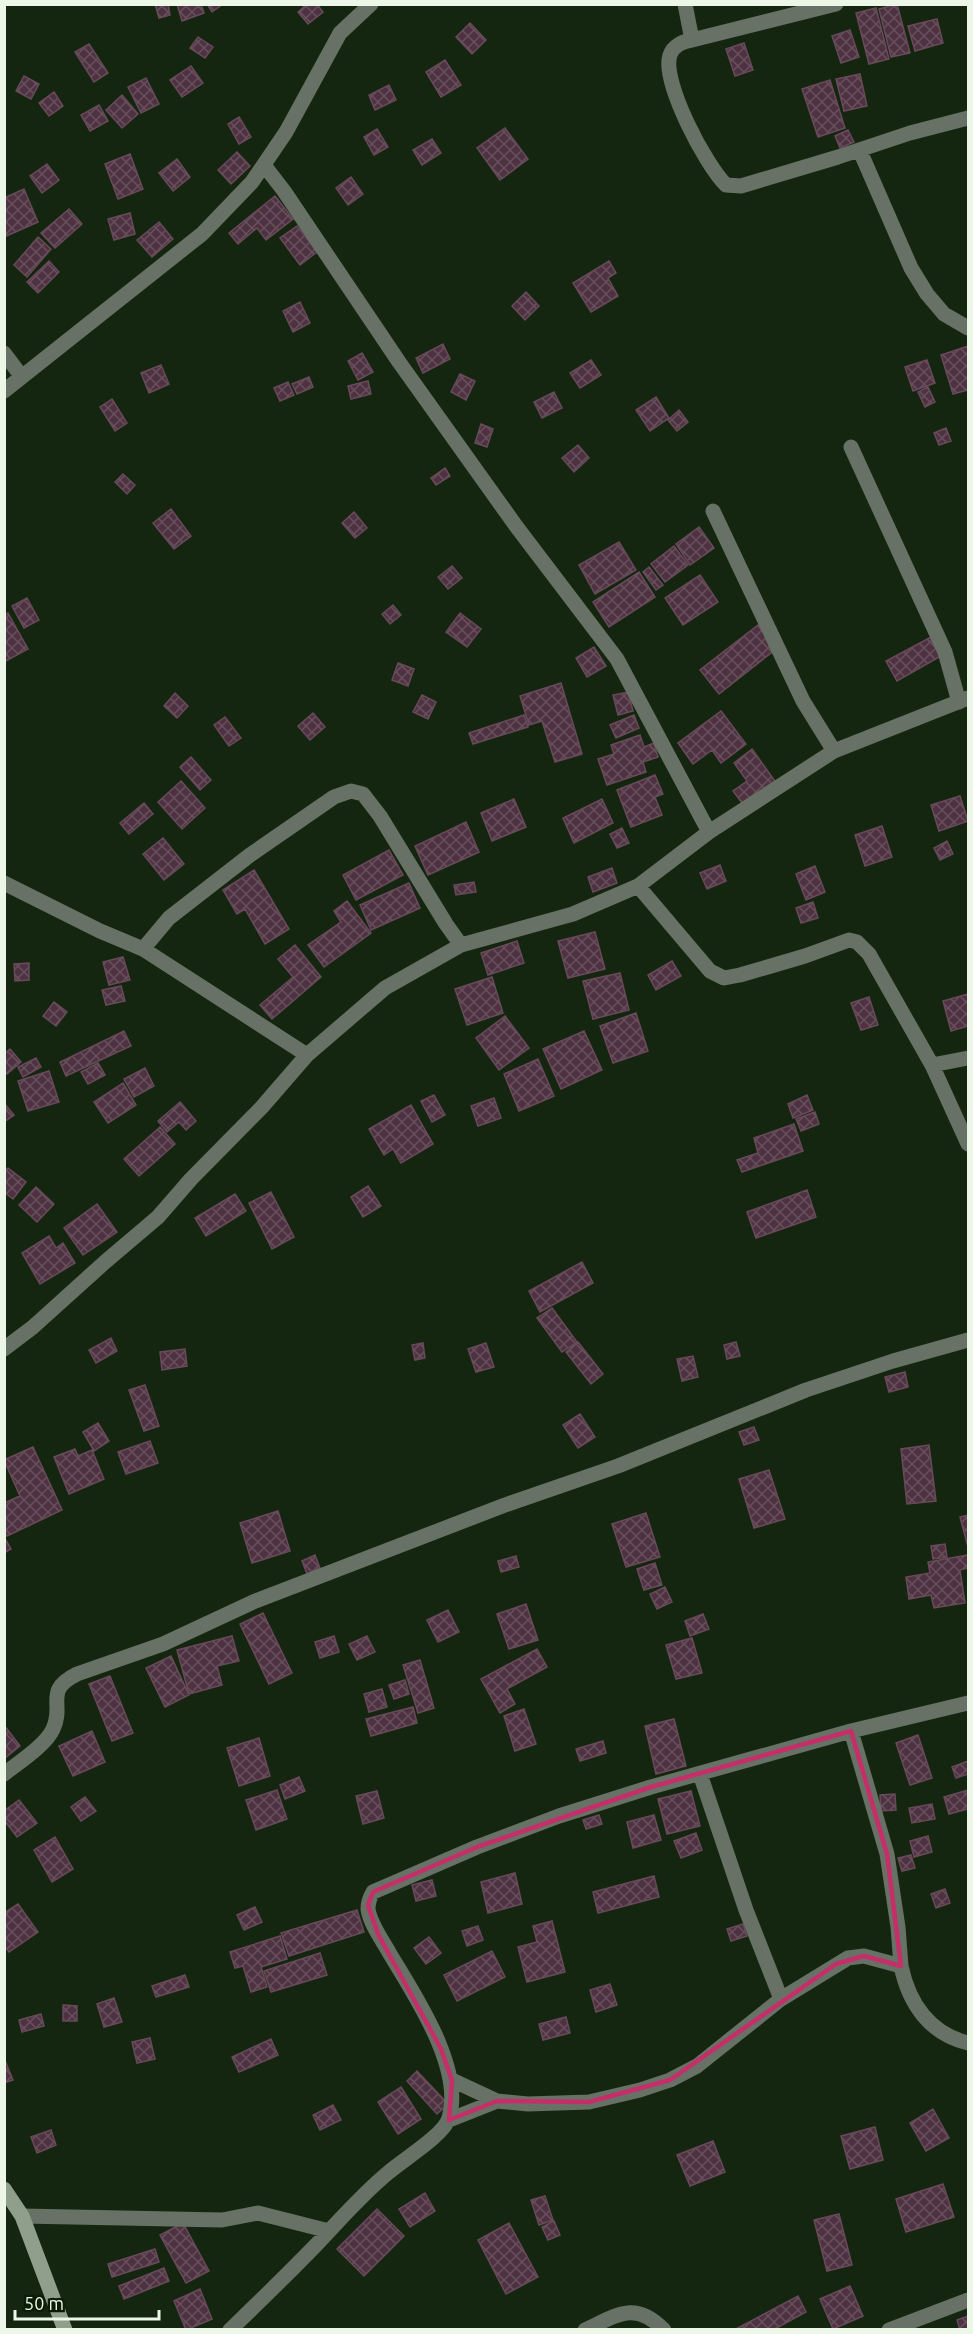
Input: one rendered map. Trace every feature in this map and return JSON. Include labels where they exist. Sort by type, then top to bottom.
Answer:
[{"type":"main road","points":[[4,2189],[22,2216],[65,2330]]},
{"type":"street","points":[[4,391],[202,234],[252,182],[286,132],[340,33],[371,4]]},
{"type":"street","points":[[685,4],[692,39]]},
{"type":"street","points":[[836,4],[692,39],[682,42],[671,52],[669,63],[671,81],[699,148],[726,185],[741,186],[860,151],[910,133],[969,118]]},
{"type":"street","points":[[860,151],[911,268],[927,294],[944,314],[969,328]]},
{"type":"street","points":[[264,165],[481,478],[617,659],[709,832]]},
{"type":"street","points":[[4,353],[22,377]]},
{"type":"street","points":[[6,1344],[33,1327],[158,1217],[191,1179],[262,1107],[307,1055],[385,988],[461,945],[573,914],[638,886],[709,832],[834,751],[964,700],[945,652],[851,447]]},
{"type":"street","points":[[712,511],[798,691],[834,751]]},
{"type":"street","points":[[143,949],[169,918],[241,862],[334,797],[351,791],[363,794],[380,816],[461,945]]},
{"type":"street","points":[[4,882],[100,931],[143,949],[307,1055]]},
{"type":"street","points":[[638,886],[710,971],[724,978],[794,959],[849,939],[857,942],[869,954],[932,1065],[969,1144]]},
{"type":"street","points":[[932,1065],[969,1058]]},
{"type":"street","points":[[4,1774],[47,1738],[54,1728],[58,1687],[64,1680],[77,1674],[163,1644],[253,1602],[505,1506],[618,1466],[806,1390],[893,1361],[969,1340]]},
{"type":"street","points":[[230,2330],[281,2282],[380,2180],[440,2132],[449,2120],[452,2080],[441,2049],[414,1994],[378,1934],[368,1911],[373,1892],[477,1847],[559,1816],[651,1787],[851,1731],[969,1702]]},
{"type":"street","points":[[851,1731],[887,1854],[898,1927],[900,1966],[905,1985],[917,2009],[932,2026],[956,2040],[969,2043]]},
{"type":"street","points":[[700,1774],[746,1910],[781,1999]]},
{"type":"street","points":[[452,2080],[497,2101],[553,2105],[589,2102],[670,2080],[697,2066],[781,1999],[848,1958],[864,1956],[900,1966]]},
{"type":"street","points":[[449,2120],[497,2101]]},
{"type":"street","points":[[22,2216],[222,2220],[258,2213],[329,2231]]},
{"type":"street","points":[[889,2330],[969,2300]]},
{"type":"street","points":[[585,2330],[607,2319],[637,2311],[647,2315],[664,2330]]},
{"type":"highlighted area","points":[[851,1731],[887,1854],[901,1966],[864,1956],[836,1964],[670,2080],[589,2102],[497,2101],[449,2120],[452,2080],[441,2049],[378,1934],[368,1905],[373,1892],[477,1847],[651,1787]]},
{"type":"building","points":[[155,4],[168,4],[170,15],[159,18]]},
{"type":"building","points":[[177,4],[201,4],[204,13],[182,21]]},
{"type":"building","points":[[207,4],[223,4],[212,12]]},
{"type":"building","points":[[307,4],[317,4],[323,12],[308,24],[298,12]]},
{"type":"building","points":[[897,4],[910,53],[891,57],[879,9]]},
{"type":"building","points":[[876,8],[889,59],[869,64],[856,13]]},
{"type":"building","points":[[937,19],[943,43],[915,51],[908,26]]},
{"type":"building","points":[[470,23],[486,40],[472,54],[456,37]]},
{"type":"building","points":[[850,30],[859,57],[841,63],[832,36]]},
{"type":"building","points":[[198,37],[213,47],[205,58],[190,48]]},
{"type":"building","points":[[744,43],[753,70],[735,76],[726,49]]},
{"type":"building","points":[[89,44],[108,73],[94,82],[75,52]]},
{"type":"building","points":[[445,60],[461,85],[441,97],[426,72]]},
{"type":"building","points":[[191,66],[203,83],[182,97],[170,80]]},
{"type":"building","points":[[860,74],[867,106],[844,111],[836,79]]},
{"type":"building","points":[[24,76],[39,84],[31,99],[16,91]]},
{"type":"building","points":[[146,78],[159,104],[141,113],[128,87]]},
{"type":"building","points":[[830,80],[845,128],[818,137],[802,89]]},
{"type":"building","points":[[389,85],[396,100],[375,110],[369,95]]},
{"type":"building","points":[[54,92],[63,106],[49,116],[39,103]]},
{"type":"building","points":[[122,95],[138,114],[122,128],[106,110]]},
{"type":"building","points":[[99,105],[108,121],[90,131],[81,115]]},
{"type":"building","points":[[239,117],[251,137],[239,144],[228,124]]},
{"type":"building","points":[[505,128],[528,159],[500,180],[477,148]]},
{"type":"building","points":[[377,129],[388,147],[374,155],[364,137]]},
{"type":"building","points":[[848,130],[854,142],[840,148],[835,136]]},
{"type":"building","points":[[432,139],[441,153],[422,165],[413,150]]},
{"type":"building","points":[[237,152],[250,166],[231,184],[218,170]]},
{"type":"building","points":[[130,154],[143,189],[118,199],[105,164]]},
{"type":"building","points":[[177,159],[190,177],[173,191],[159,173]]},
{"type":"building","points":[[47,164],[59,180],[42,193],[30,176]]},
{"type":"building","points":[[351,177],[363,194],[348,205],[336,188]]},
{"type":"building","points":[[24,189],[38,222],[4,237],[4,198]]},
{"type":"building","points":[[275,196],[293,219],[266,240],[257,228],[238,244],[229,233]]},
{"type":"building","points":[[69,209],[82,224],[55,248],[41,233]]},
{"type":"building","points":[[130,213],[135,234],[114,240],[108,219]]},
{"type":"building","points":[[159,222],[173,239],[152,257],[137,240]]},
{"type":"building","points":[[297,226],[317,252],[300,265],[280,238]]},
{"type":"building","points":[[38,237],[51,249],[27,277],[14,265]]},
{"type":"building","points":[[49,261],[59,272],[38,293],[27,282]]},
{"type":"building","points":[[609,261],[616,273],[608,278],[618,296],[591,312],[573,283]]},
{"type":"building","points":[[526,292],[539,306],[525,320],[512,306]]},
{"type":"building","points":[[300,302],[310,323],[293,332],[283,311]]},
{"type":"building","points":[[443,344],[450,359],[423,373],[416,358]]},
{"type":"building","points":[[968,346],[968,390],[953,394],[941,355]]},
{"type":"building","points":[[362,353],[373,372],[358,380],[348,361]]},
{"type":"building","points":[[591,360],[601,375],[580,388],[570,373]]},
{"type":"building","points":[[927,360],[935,383],[913,391],[905,367]]},
{"type":"building","points":[[161,365],[169,384],[149,393],[141,373]]},
{"type":"building","points":[[460,374],[475,381],[466,400],[451,392]]},
{"type":"building","points":[[309,377],[313,387],[297,394],[292,384]]},
{"type":"building","points":[[368,381],[371,394],[351,399],[348,386]]},
{"type":"building","points":[[288,382],[294,395],[280,401],[274,388]]},
{"type":"building","points":[[928,387],[935,402],[925,407],[918,392]]},
{"type":"building","points":[[554,392],[562,408],[542,418],[534,402]]},
{"type":"building","points":[[656,397],[669,418],[650,431],[636,410]]},
{"type":"building","points":[[112,399],[127,423],[115,431],[100,407]]},
{"type":"building","points":[[679,410],[688,422],[677,431],[668,420]]},
{"type":"building","points":[[481,424],[493,429],[487,447],[475,443]]},
{"type":"building","points":[[946,428],[951,441],[939,445],[934,433]]},
{"type":"building","points":[[578,445],[589,458],[574,472],[562,458]]},
{"type":"building","points":[[445,468],[450,476],[436,485],[431,478]]},
{"type":"building","points":[[123,474],[135,485],[127,494],[115,482]]},
{"type":"building","points":[[171,509],[191,536],[174,549],[153,523]]},
{"type":"building","points":[[354,512],[367,528],[355,538],[342,523]]},
{"type":"building","points":[[699,527],[714,548],[690,565],[676,544]]},
{"type":"building","points":[[619,542],[636,570],[595,594],[579,565]]},
{"type":"building","points":[[674,546],[688,565],[665,582],[651,564]]},
{"type":"building","points":[[452,566],[462,578],[448,589],[438,577]]},
{"type":"building","points":[[649,567],[663,585],[656,590],[643,572]]},
{"type":"building","points":[[639,572],[655,597],[609,627],[593,602]]},
{"type":"building","points":[[700,575],[718,602],[683,625],[665,598]]},
{"type":"building","points":[[27,598],[39,620],[24,628],[12,606]]},
{"type":"building","points":[[393,605],[401,615],[390,624],[382,614]]},
{"type":"building","points":[[8,613],[28,649],[4,662],[4,615]]},
{"type":"building","points":[[460,613],[481,629],[467,647],[446,632]]},
{"type":"building","points":[[758,625],[776,649],[719,694],[700,670]]},
{"type":"building","points":[[931,637],[941,656],[897,681],[886,661]]},
{"type":"building","points":[[594,647],[606,666],[587,677],[576,658]]},
{"type":"building","points":[[398,663],[414,669],[408,686],[392,680]]},
{"type":"building","points":[[561,683],[582,754],[555,762],[542,721],[529,725],[520,696]]},
{"type":"building","points":[[628,692],[633,711],[618,715],[613,695]]},
{"type":"building","points":[[175,693],[188,706],[177,718],[164,706]]},
{"type":"building","points":[[422,695],[436,702],[428,719],[413,712]]},
{"type":"building","points":[[721,711],[746,744],[721,763],[712,750],[693,764],[678,743]]},
{"type":"building","points":[[313,713],[325,727],[310,740],[298,726]]},
{"type":"building","points":[[524,715],[528,727],[473,744],[469,733]]},
{"type":"building","points":[[634,715],[639,728],[616,738],[610,725]]},
{"type":"building","points":[[225,717],[241,738],[229,746],[214,725]]},
{"type":"building","points":[[640,735],[644,747],[654,743],[658,757],[643,762],[646,772],[607,785],[598,759],[614,754],[611,745]]},
{"type":"building","points":[[752,749],[777,784],[745,807],[733,791],[747,781],[734,763]]},
{"type":"building","points":[[191,757],[211,780],[200,790],[180,767]]},
{"type":"building","points":[[655,775],[663,794],[655,797],[662,815],[631,827],[617,790]]},
{"type":"building","points":[[181,781],[205,808],[182,829],[158,802]]},
{"type":"building","points":[[960,796],[968,821],[939,831],[931,805]]},
{"type":"building","points":[[514,799],[526,827],[492,841],[481,813]]},
{"type":"building","points":[[602,799],[613,823],[574,843],[563,818]]},
{"type":"building","points":[[144,803],[153,814],[129,834],[120,823]]},
{"type":"building","points":[[466,822],[479,852],[428,875],[415,846]]},
{"type":"building","points":[[882,826],[892,857],[865,866],[855,835]]},
{"type":"building","points":[[622,828],[629,843],[617,848],[610,834]]},
{"type":"building","points":[[163,838],[184,864],[164,880],[143,854]]},
{"type":"building","points":[[947,841],[953,854],[940,860],[934,848]]},
{"type":"building","points":[[389,850],[403,875],[356,900],[343,875]]},
{"type":"building","points":[[720,865],[726,881],[707,889],[700,873]]},
{"type":"building","points":[[815,866],[825,892],[806,900],[796,874]]},
{"type":"building","points":[[612,868],[617,883],[593,892],[588,877]]},
{"type":"building","points":[[254,870],[289,929],[265,944],[245,909],[237,914],[223,890]]},
{"type":"building","points":[[474,882],[476,892],[456,895],[454,885]]},
{"type":"building","points":[[409,883],[420,908],[371,930],[360,905]]},
{"type":"building","points":[[347,901],[371,933],[324,967],[308,945],[341,922],[334,911]]},
{"type":"building","points":[[813,902],[818,918],[801,923],[796,908]]},
{"type":"building","points":[[595,932],[605,969],[568,978],[558,941]]},
{"type":"building","points":[[517,941],[524,963],[488,975],[481,953]]},
{"type":"building","points":[[295,945],[321,977],[272,1019],[260,1005],[293,977],[278,959]]},
{"type":"building","points":[[123,957],[130,980],[109,985],[103,962]]},
{"type":"building","points":[[672,961],[681,976],[656,990],[648,975]]},
{"type":"building","points":[[29,963],[29,980],[15,981],[14,964]]},
{"type":"building","points":[[620,973],[629,1010],[593,1019],[583,981]]},
{"type":"building","points":[[492,977],[503,1013],[467,1025],[455,989]]},
{"type":"building","points":[[121,986],[125,1001],[106,1005],[102,990]]},
{"type":"building","points":[[968,994],[968,1026],[951,1031],[943,1001]]},
{"type":"building","points":[[869,997],[878,1025],[861,1030],[851,1003]]},
{"type":"building","points":[[54,1002],[67,1012],[56,1026],[43,1016]]},
{"type":"building","points":[[636,1013],[648,1051],[613,1063],[600,1026]]},
{"type":"building","points":[[505,1016],[529,1048],[499,1070],[476,1038]]},
{"type":"building","points":[[124,1031],[131,1046],[66,1076],[60,1062]]},
{"type":"building","points":[[584,1031],[602,1070],[561,1089],[543,1049]]},
{"type":"building","points":[[10,1049],[21,1062],[7,1074],[4,1071],[4,1054]]},
{"type":"building","points":[[36,1058],[41,1067],[23,1077],[18,1067]]},
{"type":"building","points":[[538,1059],[554,1096],[519,1111],[504,1074]]},
{"type":"building","points":[[98,1063],[105,1075],[88,1084],[81,1072]]},
{"type":"building","points":[[145,1068],[154,1086],[134,1097],[124,1079]]},
{"type":"building","points":[[49,1071],[59,1102],[28,1111],[18,1081]]},
{"type":"building","points":[[123,1083],[136,1105],[108,1123],[94,1102]]},
{"type":"building","points":[[434,1095],[445,1115],[432,1122],[421,1101]]},
{"type":"building","points":[[807,1095],[813,1110],[793,1118],[788,1104]]},
{"type":"building","points":[[494,1098],[501,1118],[478,1126],[471,1106]]},
{"type":"building","points":[[180,1102],[196,1121],[186,1130],[179,1122],[167,1132],[158,1121]]},
{"type":"building","points":[[4,1103],[14,1115],[4,1122]]},
{"type":"building","points":[[411,1105],[433,1144],[401,1163],[393,1149],[384,1155],[369,1129]]},
{"type":"building","points":[[815,1112],[819,1124],[801,1131],[796,1119]]},
{"type":"building","points":[[794,1124],[803,1151],[742,1172],[737,1160],[758,1153],[754,1138]]},
{"type":"building","points":[[160,1127],[175,1144],[139,1176],[124,1159]]},
{"type":"building","points":[[8,1168],[26,1182],[13,1199],[4,1192],[4,1172]]},
{"type":"building","points":[[368,1186],[381,1206],[363,1217],[351,1197]]},
{"type":"building","points":[[36,1187],[54,1204],[37,1222],[19,1205]]},
{"type":"building","points":[[807,1190],[816,1217],[756,1238],[747,1212]]},
{"type":"building","points":[[271,1192],[294,1237],[272,1249],[249,1203]]},
{"type":"building","points":[[235,1194],[246,1211],[206,1236],[195,1218]]},
{"type":"building","points":[[97,1204],[117,1232],[83,1255],[64,1228]]},
{"type":"building","points":[[49,1236],[56,1248],[63,1243],[75,1263],[40,1284],[22,1253]]},
{"type":"building","points":[[582,1262],[593,1283],[540,1312],[529,1291]]},
{"type":"building","points":[[552,1308],[577,1342],[562,1352],[537,1318]]},
{"type":"building","points":[[111,1338],[117,1351],[96,1363],[89,1350]]},
{"type":"building","points":[[578,1342],[603,1374],[591,1384],[566,1352]]},
{"type":"building","points":[[736,1342],[740,1356],[727,1359],[724,1345]]},
{"type":"building","points":[[423,1343],[425,1358],[415,1360],[412,1345]]},
{"type":"building","points":[[486,1343],[494,1367],[476,1372],[468,1349]]},
{"type":"building","points":[[185,1349],[187,1366],[162,1370],[160,1352]]},
{"type":"building","points":[[693,1356],[698,1377],[682,1381],[677,1359]]},
{"type":"building","points":[[905,1372],[908,1387],[889,1392],[885,1377]]},
{"type":"building","points":[[145,1385],[159,1426],[144,1431],[129,1390]]},
{"type":"building","points":[[580,1414],[595,1437],[578,1448],[563,1425]]},
{"type":"building","points":[[98,1423],[109,1441],[94,1451],[83,1432]]},
{"type":"building","points":[[754,1427],[759,1440],[744,1445],[739,1432]]},
{"type":"building","points":[[150,1441],[158,1463],[126,1474],[118,1452]]},
{"type":"building","points":[[929,1445],[936,1501],[907,1504],[901,1449]]},
{"type":"building","points":[[33,1447],[62,1510],[7,1536],[4,1531],[4,1503],[20,1496],[4,1460]]},
{"type":"building","points":[[75,1449],[78,1456],[92,1450],[104,1479],[69,1494],[54,1457]]},
{"type":"building","points":[[769,1470],[785,1519],[754,1528],[739,1479]]},
{"type":"building","points":[[278,1511],[290,1551],[252,1563],[240,1523]]},
{"type":"building","points":[[646,1513],[660,1557],[626,1567],[612,1524]]},
{"type":"building","points":[[968,1515],[968,1547],[960,1517]]},
{"type":"building","points":[[6,1540],[11,1549],[4,1553],[4,1541]]},
{"type":"building","points":[[945,1544],[947,1557],[933,1559],[931,1546]]},
{"type":"building","points":[[315,1555],[320,1568],[307,1574],[302,1561]]},
{"type":"building","points":[[968,1555],[968,1568],[960,1570],[965,1603],[934,1608],[931,1595],[909,1599],[906,1577],[930,1573],[928,1562]]},
{"type":"building","points":[[516,1556],[519,1567],[501,1572],[498,1561]]},
{"type":"building","points":[[655,1563],[662,1585],[644,1590],[637,1569]]},
{"type":"building","points":[[665,1587],[672,1602],[657,1609],[650,1594]]},
{"type":"building","points":[[526,1604],[538,1640],[509,1649],[497,1614]]},
{"type":"building","points":[[448,1610],[459,1632],[438,1642],[427,1620]]},
{"type":"building","points":[[263,1613],[292,1673],[269,1684],[240,1624]]},
{"type":"building","points":[[703,1614],[709,1629],[690,1636],[685,1621]]},
{"type":"building","points":[[232,1636],[239,1661],[217,1666],[222,1685],[189,1694],[177,1650]]},
{"type":"building","points":[[334,1636],[339,1652],[320,1658],[315,1642]]},
{"type":"building","points":[[367,1636],[375,1652],[357,1660],[349,1644]]},
{"type":"building","points":[[692,1638],[702,1673],[676,1679],[666,1645]]},
{"type":"building","points":[[537,1649],[547,1667],[507,1689],[515,1704],[500,1713],[481,1679]]},
{"type":"building","points":[[171,1656],[189,1695],[165,1707],[146,1668]]},
{"type":"building","points":[[420,1660],[434,1708],[418,1713],[403,1665]]},
{"type":"building","points":[[110,1676],[133,1733],[112,1741],[89,1684]]},
{"type":"building","points":[[405,1680],[409,1694],[394,1699],[389,1685]]},
{"type":"building","points":[[382,1689],[387,1707],[369,1712],[364,1694]]},
{"type":"building","points":[[413,1707],[417,1723],[371,1736],[366,1719]]},
{"type":"building","points":[[524,1709],[536,1744],[515,1751],[504,1716]]},
{"type":"building","points":[[674,1719],[686,1766],[656,1774],[645,1726]]},
{"type":"building","points":[[4,1725],[20,1746],[4,1759]]},
{"type":"building","points":[[92,1731],[105,1762],[73,1776],[59,1746]]},
{"type":"building","points":[[918,1735],[932,1778],[910,1785],[896,1743]]},
{"type":"building","points":[[259,1738],[270,1776],[239,1786],[227,1748]]},
{"type":"building","points":[[603,1741],[606,1753],[580,1761],[576,1749]]},
{"type":"building","points":[[968,1761],[968,1774],[956,1778],[952,1767]]},
{"type":"building","points":[[299,1777],[305,1791],[285,1799],[280,1785]]},
{"type":"building","points":[[277,1790],[287,1819],[256,1830],[246,1800]]},
{"type":"building","points":[[968,1790],[968,1809],[949,1814],[944,1797]]},
{"type":"building","points":[[377,1791],[384,1818],[363,1824],[356,1796]]},
{"type":"building","points":[[691,1791],[700,1826],[667,1834],[658,1799]]},
{"type":"building","points":[[895,1794],[896,1810],[881,1811],[880,1795]]},
{"type":"building","points":[[85,1797],[96,1811],[81,1821],[71,1807]]},
{"type":"building","points":[[19,1800],[37,1823],[17,1837],[4,1820],[4,1811]]},
{"type":"building","points":[[932,1804],[935,1819],[912,1823],[909,1808]]},
{"type":"building","points":[[599,1815],[602,1824],[586,1829],[583,1820]]},
{"type":"building","points":[[654,1815],[661,1840],[633,1848],[627,1822]]},
{"type":"building","points":[[696,1833],[702,1850],[681,1858],[674,1841]]},
{"type":"building","points":[[928,1836],[932,1852],[914,1857],[910,1841]]},
{"type":"building","points":[[55,1837],[73,1869],[52,1882],[34,1850]]},
{"type":"building","points":[[911,1855],[915,1868],[902,1871],[898,1858]]},
{"type":"building","points":[[515,1873],[522,1904],[488,1913],[481,1882]]},
{"type":"building","points":[[654,1876],[659,1897],[598,1913],[593,1892]]},
{"type":"building","points":[[432,1880],[436,1896],[416,1901],[412,1885]]},
{"type":"building","points":[[945,1889],[950,1903],[936,1908],[931,1894]]},
{"type":"building","points":[[18,1904],[38,1932],[9,1952],[4,1945],[4,1913]]},
{"type":"building","points":[[255,1907],[262,1922],[244,1930],[237,1915]]},
{"type":"building","points":[[357,1910],[364,1932],[289,1956],[281,1933]]},
{"type":"building","points":[[552,1921],[565,1972],[527,1982],[518,1947],[537,1942],[533,1926]]},
{"type":"building","points":[[743,1924],[747,1936],[731,1941],[727,1929]]},
{"type":"building","points":[[478,1926],[483,1940],[467,1946],[462,1931]]},
{"type":"building","points":[[280,1936],[287,1959],[261,1967],[267,1987],[251,1992],[243,1966],[235,1968],[230,1952]]},
{"type":"building","points":[[429,1937],[441,1953],[426,1964],[414,1948]]},
{"type":"building","points":[[492,1951],[505,1977],[457,2001],[444,1975]]},
{"type":"building","points":[[320,1953],[327,1975],[271,1992],[264,1971]]},
{"type":"building","points":[[185,1975],[189,1987],[156,1997],[152,1986]]},
{"type":"building","points":[[610,1984],[617,2005],[596,2012],[590,1990]]},
{"type":"building","points":[[114,1998],[122,2022],[104,2027],[97,2004]]},
{"type":"building","points":[[63,2005],[77,2006],[77,2021],[63,2021]]},
{"type":"building","points":[[41,2014],[44,2026],[22,2032],[19,2020]]},
{"type":"building","points":[[566,2017],[570,2033],[543,2040],[539,2024]]},
{"type":"building","points":[[150,2038],[155,2059],[137,2063],[132,2042]]},
{"type":"building","points":[[271,2039],[278,2055],[239,2072],[232,2057]]},
{"type":"building","points":[[4,2058],[13,2080],[4,2083]]},
{"type":"building","points":[[417,2071],[448,2104],[437,2114],[407,2081]]},
{"type":"building","points":[[401,2087],[421,2119],[398,2134],[378,2102]]},
{"type":"building","points":[[333,2105],[341,2120],[320,2130],[313,2115]]},
{"type":"building","points":[[933,2109],[949,2138],[926,2151],[910,2123]]},
{"type":"building","points":[[875,2127],[883,2160],[850,2169],[841,2136]]},
{"type":"building","points":[[51,2130],[56,2145],[37,2153],[31,2137]]},
{"type":"building","points":[[713,2141],[725,2172],[690,2186],[677,2155]]},
{"type":"building","points":[[943,2184],[954,2217],[906,2232],[896,2199]]},
{"type":"building","points":[[425,2193],[435,2211],[410,2227],[399,2209]]},
{"type":"building","points":[[545,2196],[553,2220],[539,2225],[531,2200]]},
{"type":"building","points":[[377,2209],[404,2236],[364,2276],[337,2249]]},
{"type":"building","points":[[839,2214],[852,2265],[827,2271],[814,2220]]},
{"type":"building","points":[[554,2221],[560,2235],[548,2240],[542,2227]]},
{"type":"building","points":[[183,2223],[209,2271],[186,2283],[160,2235]]},
{"type":"building","points":[[509,2223],[538,2277],[506,2294],[478,2240]]},
{"type":"building","points":[[155,2249],[159,2262],[112,2277],[108,2264]]},
{"type":"building","points":[[164,2268],[169,2281],[124,2299],[119,2286]]},
{"type":"building","points":[[850,2286],[863,2316],[833,2329],[820,2299]]},
{"type":"building","points":[[200,2289],[212,2319],[186,2330],[174,2301]]},
{"type":"building","points":[[798,2296],[806,2312],[773,2330],[734,2330]]},
{"type":"building","points":[[968,2316],[968,2330],[960,2330],[957,2320]]}]
